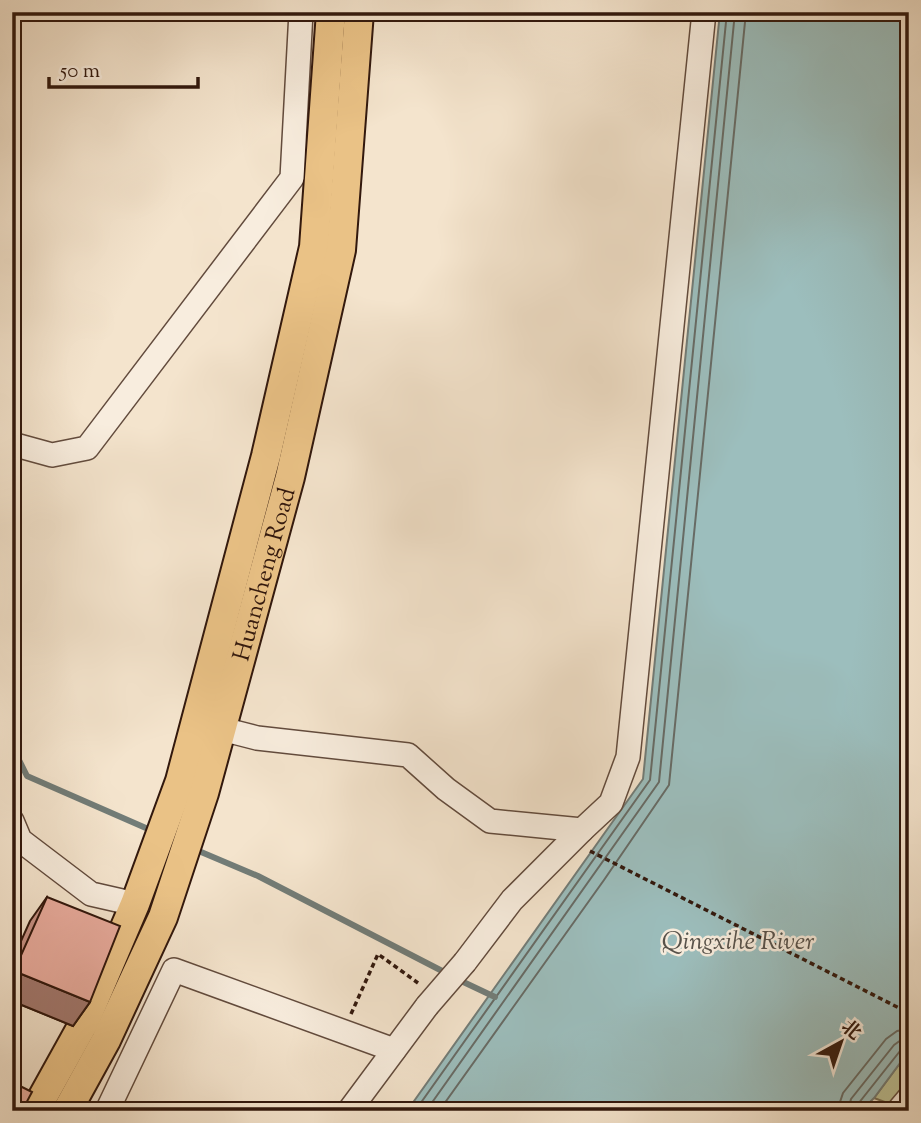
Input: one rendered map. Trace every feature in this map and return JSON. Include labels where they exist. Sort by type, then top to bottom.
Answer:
[{"type":"main road","name":"Huancheng Road","points":[[67,1111],[106,1040],[163,916],[314,247],[331,12]]},
{"type":"main road","name":"Huancheng Road","points":[[35,1111],[85,1021],[135,904],[222,729],[290,477],[341,250],[359,12]]},
{"type":"street","points":[[12,443],[52,455],[87,448],[292,178],[301,12]]},
{"type":"street","points":[[349,1111],[427,1006],[465,962],[512,900],[581,838],[611,803],[628,757],[704,12]]},
{"type":"street","points":[[222,729],[257,738],[408,755],[446,789],[490,821],[581,838]]},
{"type":"street","points":[[15,834],[91,894],[135,904]]},
{"type":"street","points":[[107,1111],[174,970],[394,1050]]},
{"type":"street","points":[[898,1111],[909,1098]]},
{"type":"path","points":[[581,838],[909,1013]]},
{"type":"green space","points":[[909,1051],[909,1111],[874,1098]]},
{"type":"water","name":"Qingxihe River","points":[[720,12],[909,12],[909,1051],[861,1111],[407,1111],[643,779]]},
{"type":"building","points":[[47,897],[120,926],[90,1002],[14,971]]},
{"type":"building","points":[[12,1082],[32,1092],[22,1111],[12,1110]]},
{"type":"waterway","points":[[12,746],[27,776],[155,832]]},
{"type":"waterway","points":[[194,849],[258,876],[448,974]]},
{"type":"waterway","points":[[457,979],[495,997]]}]
